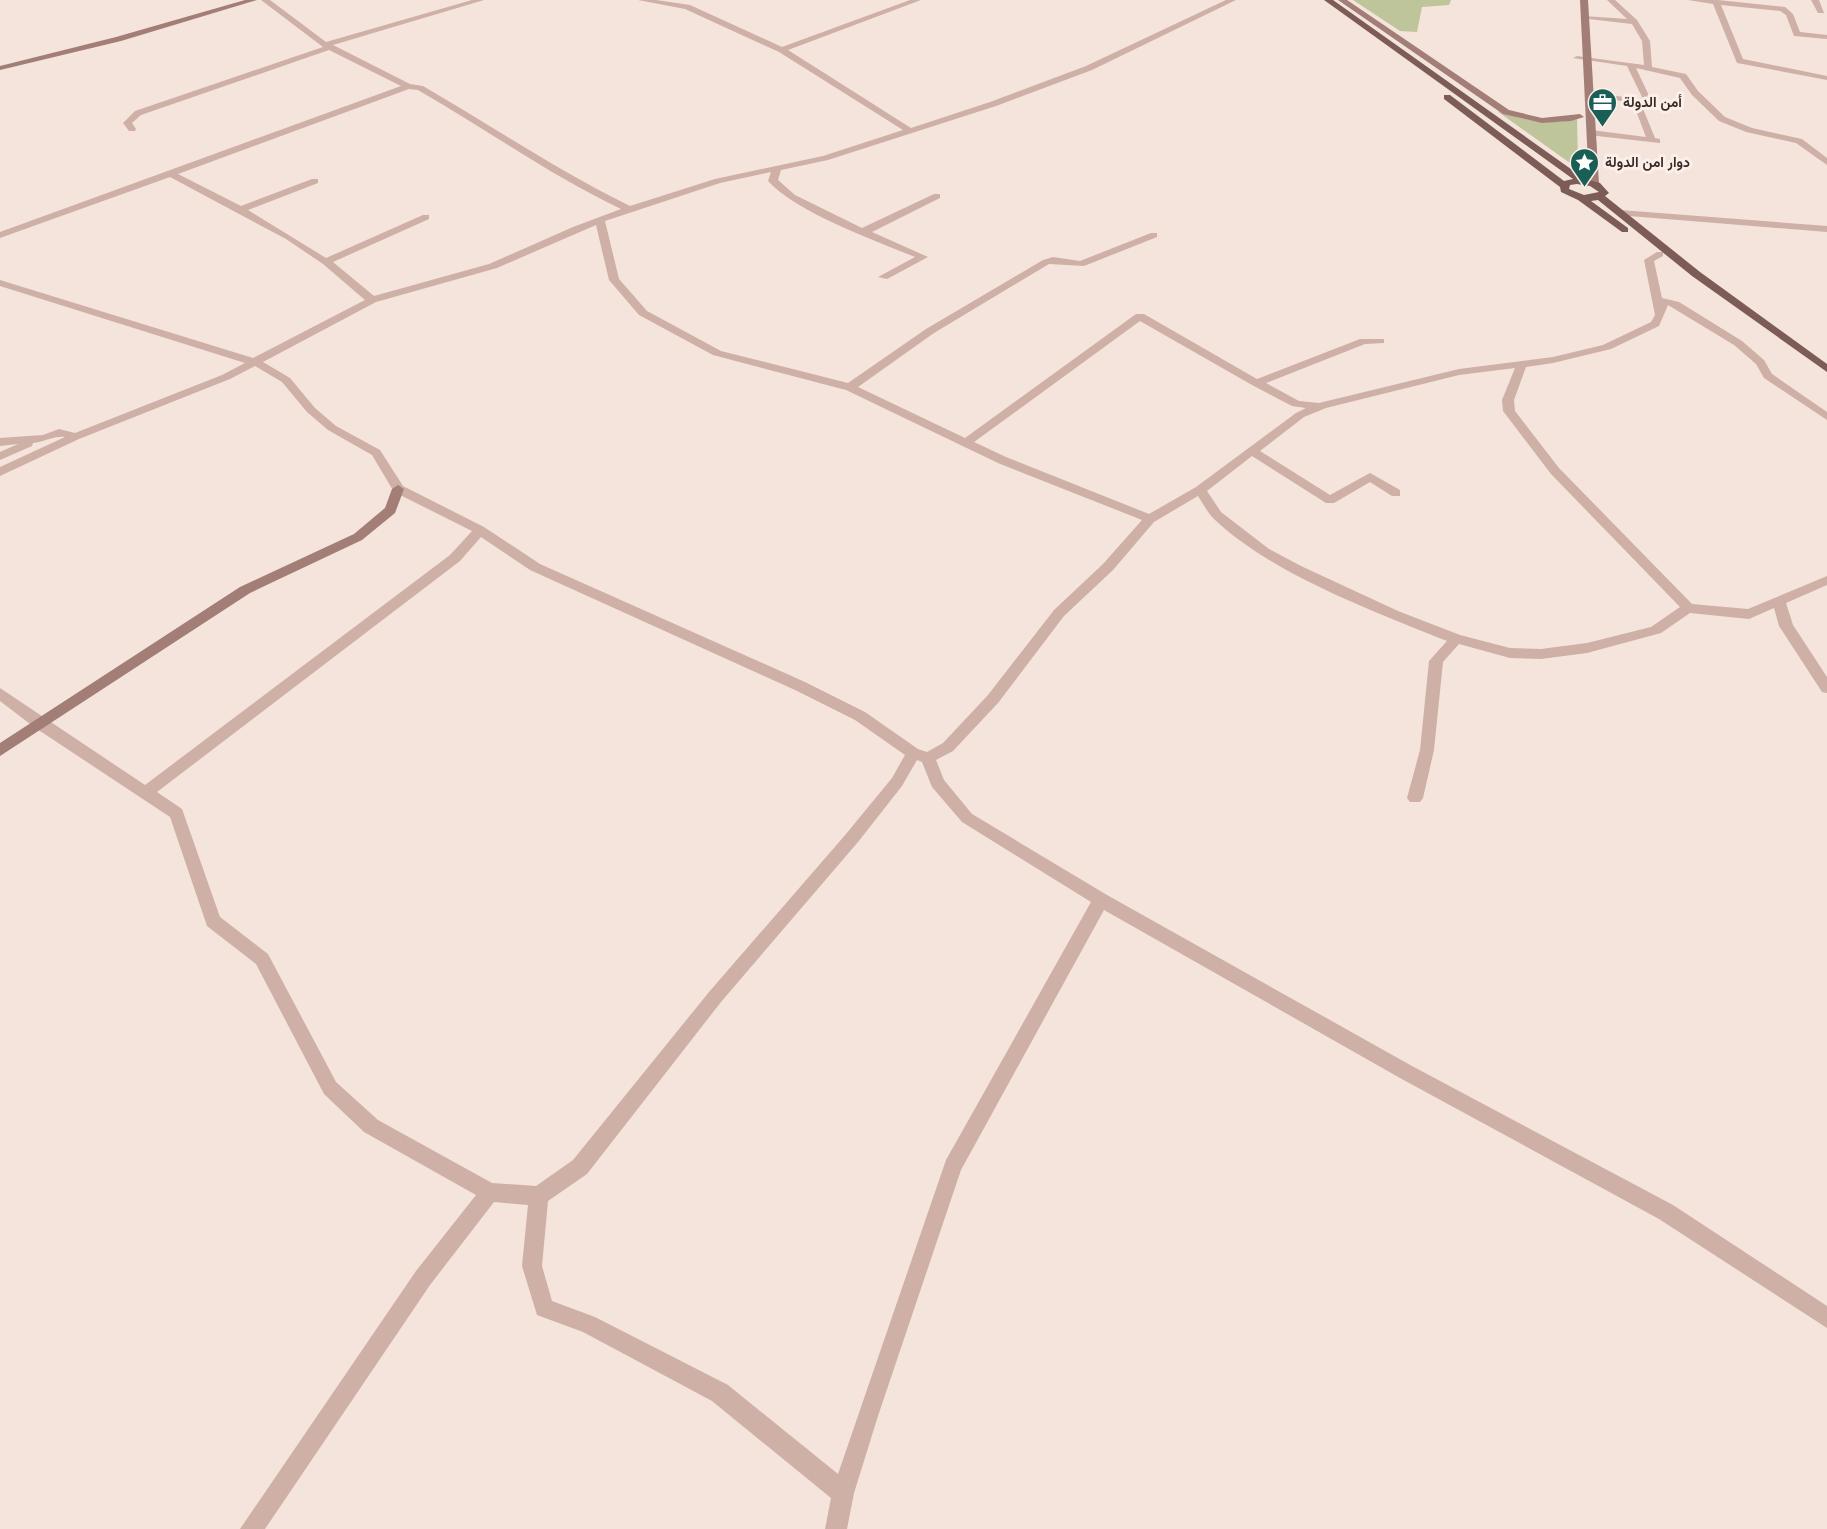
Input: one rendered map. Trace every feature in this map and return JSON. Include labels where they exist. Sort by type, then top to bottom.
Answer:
[{"type":"main road","points":[[0,66],[236,0]]},
{"type":"main road","points":[[0,66],[118,39],[253,0]]},
{"type":"main road","points":[[1342,0],[1499,108],[1516,116],[1537,120],[1565,120],[1580,117]]},
{"type":"main road","points":[[1578,69],[1582,58],[1584,0]]},
{"type":"main road","points":[[1325,3],[1587,182],[1604,191],[1600,197]]},
{"type":"main road","points":[[1325,3],[1379,47],[1564,185],[1567,192],[1581,198],[1660,254],[1696,274]]},
{"type":"main road","points":[[1574,12],[1575,24]]},
{"type":"main road","points":[[1379,47],[1404,43]]},
{"type":"main road","points":[[1577,46],[1582,58],[1589,95],[1592,133],[1587,182]]},
{"type":"main road","points":[[1580,105],[1587,182]]},
{"type":"main road","points":[[1483,110],[1499,108]]},
{"type":"main road","points":[[1564,185],[1587,182]]},
{"type":"main road","points":[[1581,198],[1600,197],[1696,274],[1827,369]]},
{"type":"main road","points":[[0,750],[244,590],[358,537],[391,510],[398,489]]},
{"type":"street","points":[[265,0],[328,46],[408,86],[420,88],[488,127],[577,184],[629,209]]},
{"type":"street","points":[[132,129],[127,123],[138,113],[328,46],[480,0]]},
{"type":"street","points":[[642,0],[687,7],[782,50],[909,130]]},
{"type":"street","points":[[667,5],[682,0]]},
{"type":"street","points":[[782,50],[917,0]]},
{"type":"street","points":[[0,471],[75,437],[226,377],[372,300],[493,267],[629,209],[718,182],[825,158],[993,104],[1089,68],[1232,0]]},
{"type":"street","points":[[1611,0],[1634,22],[1646,42],[1648,68]]},
{"type":"street","points":[[1692,0],[1782,9],[1789,14],[1797,34],[1827,37]]},
{"type":"street","points":[[1779,0],[1782,9]]},
{"type":"street","points":[[1815,0],[1821,11]]},
{"type":"street","points":[[1711,1],[1740,61],[1827,78]]},
{"type":"street","points":[[1584,18],[1634,22]]},
{"type":"street","points":[[1792,23],[1804,24]]},
{"type":"street","points":[[1582,58],[1630,64],[1683,76],[1695,93],[1722,119],[1749,130],[1799,141],[1827,162]]},
{"type":"street","points":[[1589,95],[1648,102],[1630,64]]},
{"type":"street","points":[[0,235],[408,86]]},
{"type":"street","points":[[1592,133],[1655,141],[1636,101]]},
{"type":"street","points":[[777,168],[773,181],[792,197],[861,231],[923,257],[883,277]]},
{"type":"street","points":[[171,174],[240,210],[326,262],[372,300]]},
{"type":"street","points":[[240,210],[315,181]]},
{"type":"street","points":[[861,231],[869,230],[937,196]]},
{"type":"street","points":[[1620,213],[1827,229]]},
{"type":"street","points":[[326,262],[426,217]]},
{"type":"street","points":[[600,220],[614,280],[643,313],[717,353],[850,387],[1002,460],[1150,519]]},
{"type":"street","points":[[850,387],[930,331],[1046,262],[1053,260],[1081,264],[1154,235]]},
{"type":"street","points":[[1660,254],[1649,260],[1660,315]]},
{"type":"street","points":[[0,283],[263,365],[286,380],[312,410],[332,428],[376,453],[398,489],[480,530],[535,567],[724,650],[860,716],[921,756],[937,783],[967,818],[1101,900],[1406,1072],[1666,1212],[1827,1318]]},
{"type":"street","points":[[0,693],[39,723],[177,813],[213,921],[262,959],[330,1088],[371,1126],[489,1192],[539,1196],[580,1167],[715,997],[921,756],[948,747],[993,699],[1059,613],[1108,567],[1150,519],[1200,490],[1300,414],[1322,406],[1459,372],[1553,360],[1607,347],[1655,324],[1664,301],[1676,304],[1738,343],[1761,362],[1768,376],[1827,417]]},
{"type":"street","points":[[966,442],[1140,316],[1296,404],[1322,406]]},
{"type":"street","points":[[1256,383],[1364,341],[1380,341]]},
{"type":"street","points":[[1522,364],[1508,400],[1509,411],[1555,471],[1688,608]]},
{"type":"street","points":[[0,456],[59,432],[75,437]]},
{"type":"street","points":[[0,442],[45,438]]},
{"type":"street","points":[[1252,451],[1330,500],[1370,477],[1396,493]]},
{"type":"street","points":[[1200,490],[1217,515],[1264,552],[1296,569],[1393,614],[1456,639],[1510,653],[1541,654],[1575,650],[1656,630],[1688,608],[1749,614],[1827,580]]},
{"type":"street","points":[[146,792],[455,558],[480,530]]},
{"type":"street","points":[[1778,600],[1786,626],[1827,688]]},
{"type":"street","points":[[1415,798],[1427,750],[1436,661],[1456,639]]},
{"type":"street","points":[[836,1529],[843,1493],[953,1166],[1101,900]]},
{"type":"street","points":[[251,1529],[423,1278],[489,1192]]},
{"type":"street","points":[[539,1196],[532,1266],[544,1308],[588,1324],[720,1393],[843,1493]]},
{"type":"green space","points":[[1353,0],[1451,0],[1449,5],[1422,7],[1417,32],[1400,31]]},
{"type":"green space","points":[[1497,111],[1537,121],[1557,122],[1577,119],[1578,162],[1570,163]]},
{"type":"place","name":"أمن الدولة","points":[[1602,128]]},
{"type":"place","name":"دوار امن الدولة","points":[[1584,188]]}]
